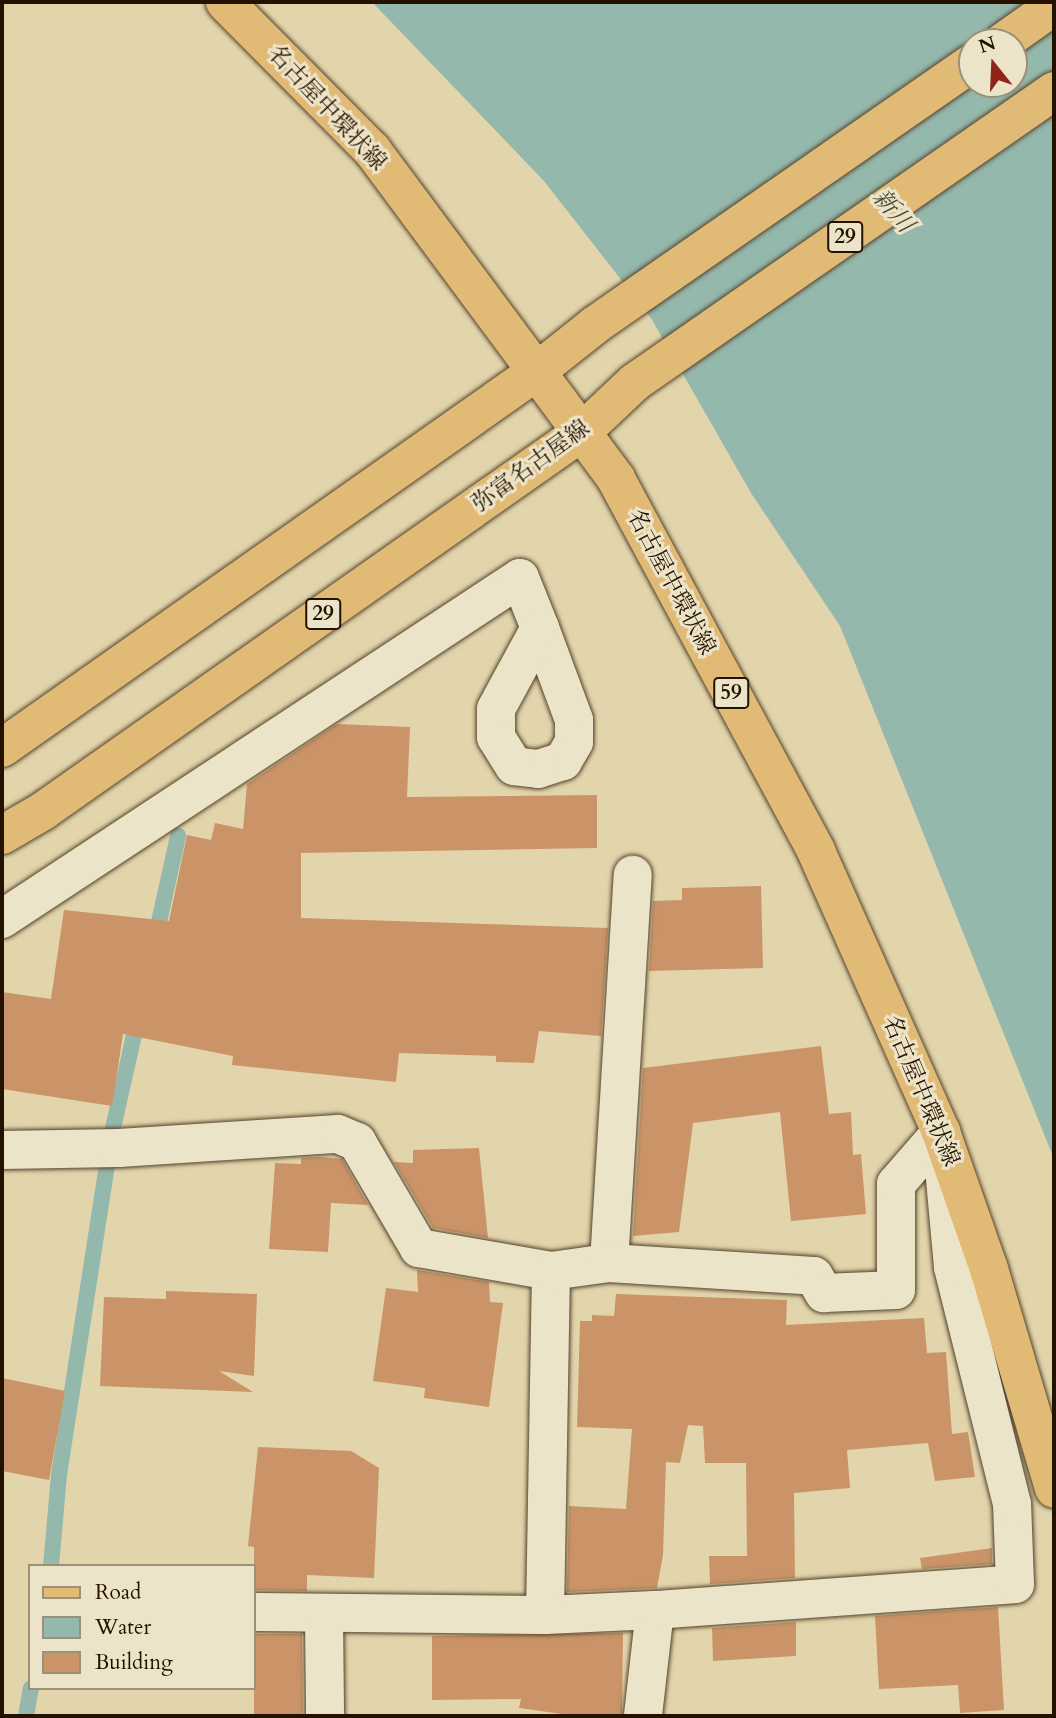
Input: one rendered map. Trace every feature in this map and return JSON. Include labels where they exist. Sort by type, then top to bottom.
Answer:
[{"type":"main road","name":"名古屋中環状線","points":[[225,2],[372,150],[616,479],[816,851],[941,1132],[989,1269],[1054,1489]]},
{"type":"main road","points":[[1023,28],[1054,6]]},
{"type":"main road","points":[[2,748],[536,372],[595,325],[958,73]]},
{"type":"main road","name":"弥富名古屋線","points":[[2,835],[43,811],[582,432],[635,382],[1054,91]]},
{"type":"street","points":[[2,919],[520,578],[540,628]]},
{"type":"street","points":[[609,1263],[633,875]]},
{"type":"street","points":[[2,1150],[119,1149],[338,1134],[357,1142],[419,1248],[551,1271],[609,1263],[814,1276],[824,1293],[896,1290],[896,1184],[941,1132]]},
{"type":"street","points":[[256,1612],[324,1615],[545,1615],[655,1610],[1015,1584],[1012,1504],[953,1267],[941,1132]]},
{"type":"street","points":[[545,1615],[551,1271]]},
{"type":"street","points":[[643,1716],[655,1610]]},
{"type":"street","points":[[324,1615],[325,1716]]},
{"type":"water","name":"新川","points":[[372,2],[1054,2],[1054,1159],[840,626],[751,493],[651,318],[544,181]]},
{"type":"building","points":[[337,724],[410,727],[407,797],[597,795],[597,848],[301,853],[301,918],[608,928],[601,1036],[539,1031],[534,1063],[496,1062],[496,1056],[399,1053],[396,1082],[232,1065],[233,1056],[123,1034],[112,1106],[2,1089],[2,992],[51,999],[64,910],[169,921],[187,835],[211,840],[215,823],[243,829],[247,784]]},
{"type":"building","points":[[761,886],[763,968],[649,971],[653,901],[682,900],[682,888]]},
{"type":"building","points":[[821,1046],[829,1114],[851,1112],[853,1155],[861,1154],[866,1214],[791,1221],[780,1112],[693,1123],[679,1232],[633,1236],[643,1068]]},
{"type":"building","points":[[479,1148],[488,1238],[433,1228],[394,1162],[413,1163],[413,1150]]},
{"type":"building","points":[[301,1158],[342,1159],[368,1205],[331,1203],[328,1252],[269,1249],[275,1163],[301,1164]]},
{"type":"building","points":[[417,1270],[489,1282],[490,1302],[503,1303],[489,1407],[424,1398],[425,1388],[373,1381],[386,1288],[418,1292]]},
{"type":"building","points":[[166,1291],[257,1294],[254,1376],[219,1371],[253,1392],[100,1386],[104,1297],[166,1299]]},
{"type":"building","points":[[616,1294],[787,1300],[786,1325],[924,1318],[927,1353],[946,1352],[952,1434],[968,1432],[975,1477],[935,1481],[928,1443],[847,1450],[850,1488],[794,1493],[795,1578],[710,1584],[709,1556],[747,1556],[746,1463],[705,1463],[703,1426],[688,1425],[680,1463],[666,1462],[663,1555],[657,1588],[567,1592],[569,1506],[626,1509],[632,1429],[577,1427],[580,1321],[592,1321],[592,1315],[614,1316]]},
{"type":"building","points":[[2,1378],[65,1391],[49,1480],[2,1471]]},
{"type":"building","points":[[258,1447],[351,1451],[379,1468],[374,1578],[307,1575],[307,1591],[256,1590],[254,1547],[248,1546]]},
{"type":"building","points":[[992,1548],[992,1564],[922,1569],[920,1558]]},
{"type":"building","points":[[998,1607],[1004,1710],[960,1713],[958,1685],[879,1689],[875,1616]]},
{"type":"building","points":[[796,1622],[796,1656],[713,1661],[712,1628]]},
{"type":"building","points":[[623,1633],[622,1716],[576,1716],[519,1708],[521,1699],[432,1700],[432,1636]]},
{"type":"building","points":[[256,1634],[302,1634],[303,1716],[254,1716]]},
{"type":"waterway","points":[[155,940],[178,836]]},
{"type":"waterway","points":[[111,1137],[138,1017]]},
{"type":"waterway","points":[[51,1564],[59,1475],[107,1165]]},
{"type":"waterway","points":[[26,1716],[31,1690]]}]
